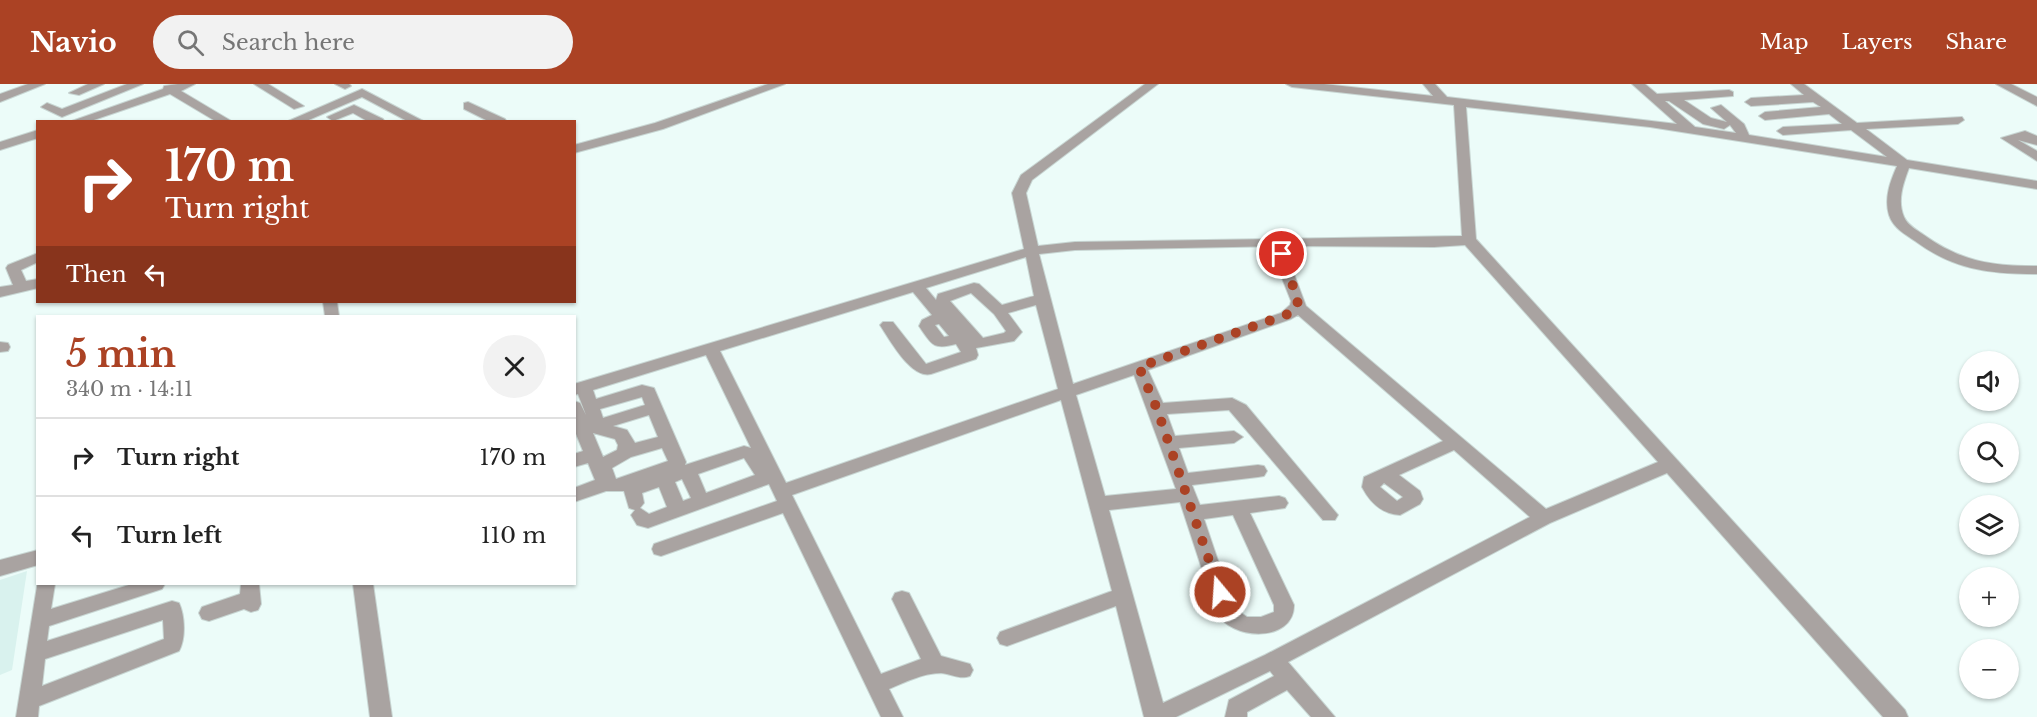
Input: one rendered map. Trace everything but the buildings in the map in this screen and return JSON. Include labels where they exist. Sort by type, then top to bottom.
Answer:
[{"type":"street","points":[[0,98],[39,84]]},
{"type":"street","points":[[75,93],[98,84]]},
{"type":"street","points":[[46,107],[62,113],[137,84]]},
{"type":"street","points":[[154,84],[174,89],[224,120]]},
{"type":"street","points":[[81,120],[189,84]]},
{"type":"street","points":[[260,84],[298,106]]},
{"type":"street","points":[[576,148],[659,126],[779,84]]},
{"type":"street","points":[[1152,84],[1026,178],[1018,193],[1042,299],[1096,504],[1156,717],[1273,660],[1544,518],[1670,465]]},
{"type":"street","points":[[1292,84],[1691,129],[1742,132]]},
{"type":"street","points":[[1429,84],[1452,103],[1469,240],[1897,717]]},
{"type":"street","points":[[2002,84],[2036,101]]},
{"type":"street","points":[[1647,91],[1719,86]]},
{"type":"street","points":[[1647,91],[1673,98],[1734,94],[1799,86],[1904,164]]},
{"type":"street","points":[[1647,91],[1691,129]]},
{"type":"street","points":[[297,120],[362,93],[414,120]]},
{"type":"street","points":[[1673,98],[1707,121],[1742,132],[1904,164],[2037,185]]},
{"type":"street","points":[[1751,102],[1816,98]]},
{"type":"street","points":[[468,106],[497,120]]},
{"type":"street","points":[[1717,108],[1742,132]]},
{"type":"street","points":[[326,120],[352,109],[375,120]]},
{"type":"street","points":[[1765,116],[1832,110]]},
{"type":"street","points":[[1783,131],[1958,120]]},
{"type":"street","points":[[0,146],[36,135]]},
{"type":"street","points":[[2037,141],[2025,135],[2007,138],[2037,157]]},
{"type":"street","points":[[1904,164],[1894,190],[1896,215],[1902,226],[1936,250],[1975,266],[1996,270],[2037,270]]},
{"type":"street","points":[[576,494],[603,485],[604,482],[592,455],[579,408],[579,389],[710,347],[1032,251],[1075,246],[1294,242],[1434,243],[1469,240]]},
{"type":"street","points":[[1294,242],[1284,251],[1281,258],[1298,307],[1544,518]]},
{"type":"street","points":[[21,287],[14,268],[36,258]]},
{"type":"street","points":[[0,292],[36,283]]},
{"type":"street","points":[[888,326],[918,366],[925,370],[970,355],[959,338],[916,286]]},
{"type":"street","points":[[974,287],[999,311],[1014,332],[999,340],[980,344],[943,302],[943,297],[974,287]]},
{"type":"street","points":[[999,311],[1042,299]]},
{"type":"street","points":[[778,487],[753,454],[744,452],[636,488],[633,491],[637,509],[643,520],[648,521],[701,501],[778,487],[1139,367],[1286,316],[1298,307]]},
{"type":"street","points":[[710,347],[892,717]]},
{"type":"street","points":[[1139,367],[1157,409],[1226,612],[1235,623],[1250,627],[1275,622],[1284,616],[1284,605],[1239,509]]},
{"type":"street","points":[[579,408],[645,390],[655,408],[677,462],[674,468],[618,486],[609,485],[603,463],[626,452],[668,440]]},
{"type":"street","points":[[1157,409],[1232,404],[1240,409],[1329,515]]},
{"type":"street","points":[[579,408],[598,425],[599,429],[621,434],[627,445],[626,452]]},
{"type":"street","points":[[598,425],[655,408]]},
{"type":"street","points":[[1168,443],[1234,437]]},
{"type":"street","points":[[1385,474],[1455,443]]},
{"type":"street","points":[[576,460],[592,455]]},
{"type":"street","points":[[1096,504],[1258,471]]},
{"type":"street","points":[[688,472],[701,501]]},
{"type":"street","points":[[665,479],[677,510]]},
{"type":"street","points":[[661,549],[778,487]]},
{"type":"street","points":[[1193,513],[1279,503]]},
{"type":"street","points":[[0,568],[36,557]]},
{"type":"street","points":[[28,708],[45,585]]},
{"type":"street","points":[[40,621],[152,585]]},
{"type":"street","points":[[363,585],[381,717]]},
{"type":"street","points":[[208,613],[251,595]]},
{"type":"street","points":[[1007,638],[1077,621],[1122,595]]},
{"type":"street","points":[[902,599],[934,663]]},
{"type":"street","points":[[28,708],[172,645],[174,642],[172,609],[36,653]]},
{"type":"street","points":[[1273,660],[1317,715]]},
{"type":"street","points":[[876,685],[934,663],[949,663],[963,670]]},
{"type":"street","points":[[1236,717],[1237,707],[1289,678]]},
{"type":"shaded area","points":[[27,571],[12,670],[0,675],[0,580]]},
{"type":"route","points":[[1220,592],[1157,409],[1139,367],[1294,312],[1298,307],[1298,301],[1281,258],[1282,254]]}]
